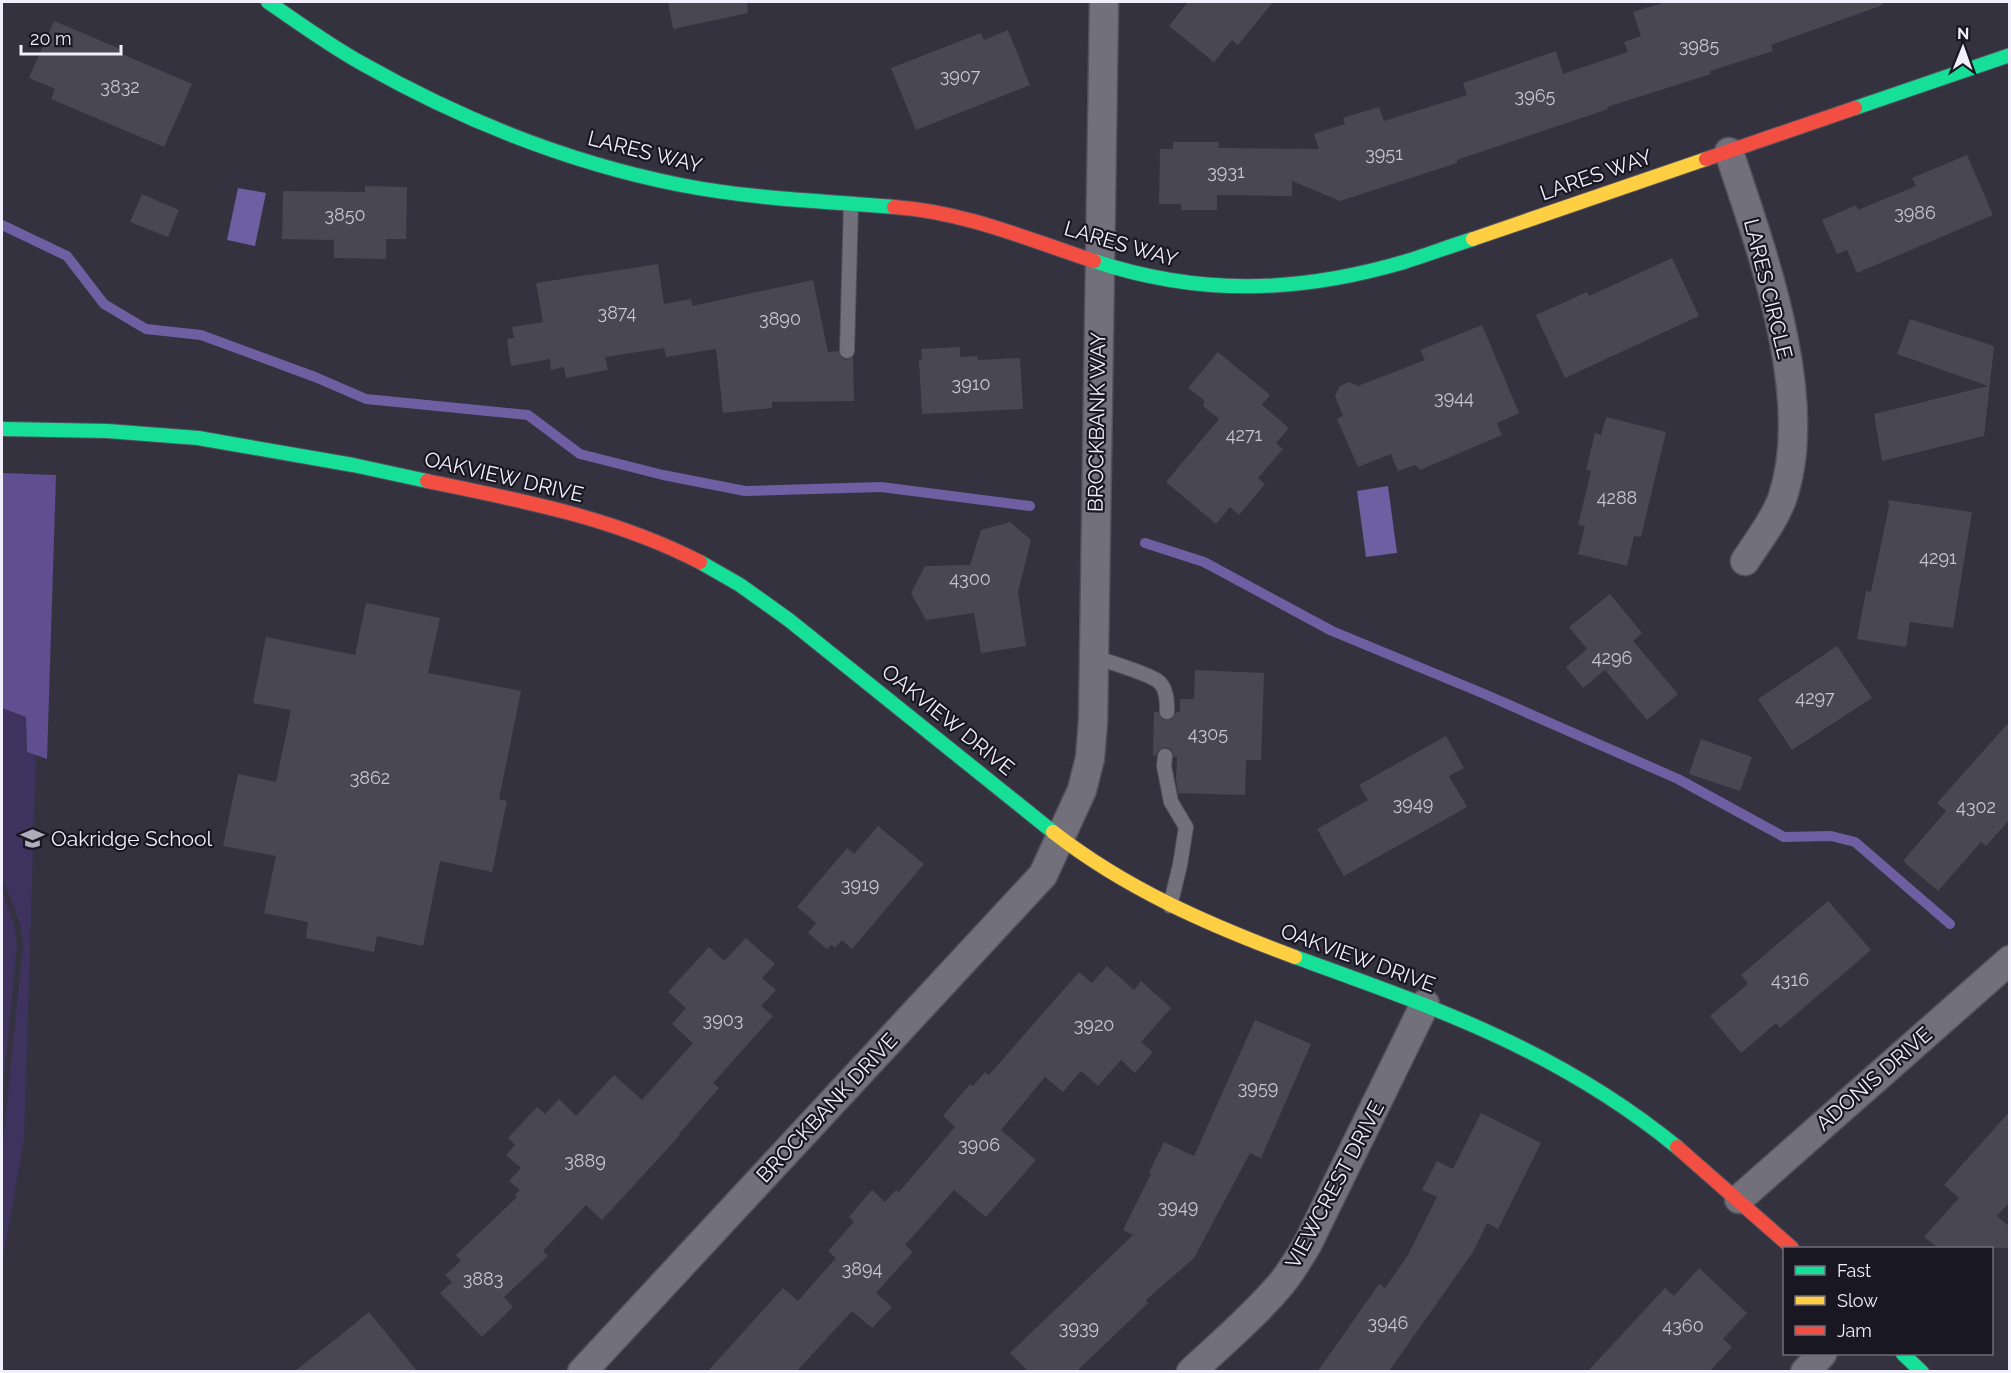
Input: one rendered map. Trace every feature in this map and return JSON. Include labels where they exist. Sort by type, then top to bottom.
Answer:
[{"type":"street","name":"LARES WAY","points":[[268,2],[382,74],[480,123],[541,146],[603,165],[726,192],[789,200],[917,208],[950,214],[1100,263],[1171,282],[1205,286],[1278,285],[1328,280],[1370,272],[2010,56]]},
{"type":"street","name":"BROCKBANK WAY","points":[[1060,836],[1082,790],[1090,758],[1093,722],[1104,2]]},
{"type":"street","name":"LARES CIRCLE","points":[[1729,152],[1772,287],[1781,326],[1792,407],[1790,465],[1782,500],[1745,561]]},
{"type":"street","name":"OAKVIEW DRIVE","points":[[2,429],[151,434],[246,445],[514,498],[564,510],[622,528],[660,543],[707,566],[751,592],[792,622],[1102,867],[1170,906],[1252,942],[1425,1004],[1536,1054],[1588,1084],[1639,1118],[1689,1156],[1791,1247]]},
{"type":"street","name":"BROCKBANK DRIVE","points":[[582,1371],[1043,875],[1060,836]]},
{"type":"street","name":"ADONIS DRIVE","points":[[1739,1199],[2010,960]]},
{"type":"street","name":"VIEWCREST DRIVE","points":[[1191,1371],[1266,1301],[1283,1282],[1301,1255],[1425,1004]]},
{"type":"street","points":[[1805,1371],[1820,1355]]},
{"type":"street","points":[[1905,1355],[1922,1371]]},
{"type":"lane","points":[[847,351],[851,204]]},
{"type":"lane","points":[[1094,657],[1159,681],[1167,697],[1167,712]]},
{"type":"lane","points":[[1165,756],[1164,765],[1171,802],[1186,827],[1170,906]]},
{"type":"shaded area","points":[[238,188],[266,193],[255,246],[227,240]]},
{"type":"shaded area","points":[[2,473],[56,475],[47,759],[27,752],[26,717],[2,708]]},
{"type":"shaded area","points":[[1388,486],[1397,553],[1366,557],[1357,491]]},
{"type":"shaded area","points":[[2,708],[26,717],[27,752],[36,755],[24,1139],[2,1265],[2,1151],[23,946],[19,920],[2,878]]},
{"type":"shaded area","points":[[2,891],[14,924],[17,945],[2,1098]]},
{"type":"building","points":[[668,2],[747,2],[748,13],[673,29]]},
{"type":"building","points":[[1188,2],[1273,2],[1238,45],[1232,40],[1214,62],[1169,26]]},
{"type":"building","points":[[1666,2],[1882,2],[1883,5],[1771,45],[1773,51],[1710,71],[1711,74],[1607,107],[1608,109],[1457,160],[1457,163],[1340,201],[1292,181],[1292,196],[1217,195],[1217,210],[1181,210],[1181,204],[1159,204],[1160,149],[1173,149],[1173,142],[1219,142],[1218,148],[1319,149],[1314,134],[1345,124],[1343,118],[1379,107],[1384,121],[1467,95],[1463,83],[1556,51],[1563,74],[1628,52],[1624,42],[1641,36],[1633,12]]},
{"type":"building","points":[[54,21],[123,50],[122,54],[192,84],[164,147],[51,99],[55,89],[29,78]]},
{"type":"building","points":[[1008,30],[1030,85],[916,130],[891,68],[981,33],[984,40]]},
{"type":"building","points":[[1967,155],[1993,215],[1857,273],[1847,250],[1837,254],[1822,220],[1856,205],[1858,210],[1916,186],[1912,178]]},
{"type":"building","points":[[365,186],[407,187],[406,239],[386,239],[386,259],[334,258],[334,240],[282,239],[283,191],[365,192]]},
{"type":"building","points":[[142,194],[179,210],[168,237],[130,222]]},
{"type":"building","points":[[1672,258],[1699,316],[1565,378],[1536,315],[1587,292],[1589,296]]},
{"type":"building","points":[[658,264],[664,304],[691,299],[692,306],[813,280],[828,352],[838,351],[846,360],[853,357],[854,401],[772,402],[772,408],[723,413],[716,349],[666,357],[664,348],[605,357],[608,370],[566,378],[564,367],[551,370],[550,359],[511,366],[507,339],[514,338],[512,327],[543,322],[536,283]]},
{"type":"building","points":[[1910,319],[1994,346],[1984,436],[1882,461],[1874,414],[1988,386],[1897,354]]},
{"type":"building","points":[[1482,325],[1519,413],[1497,423],[1502,435],[1420,470],[1415,465],[1398,471],[1391,454],[1358,467],[1337,419],[1343,416],[1335,396],[1340,386],[1349,382],[1358,386],[1425,360],[1420,350]]},
{"type":"building","points":[[960,347],[960,357],[977,356],[978,360],[1020,358],[1023,409],[922,414],[919,360],[922,360],[921,349]]},
{"type":"building","points":[[1218,352],[1270,395],[1262,405],[1289,428],[1276,443],[1283,449],[1258,478],[1265,484],[1239,515],[1230,507],[1216,524],[1166,482],[1219,419],[1203,406],[1205,401],[1188,388]]},
{"type":"building","points":[[1606,417],[1666,432],[1641,537],[1634,536],[1627,566],[1578,554],[1585,526],[1578,525],[1591,471],[1586,470],[1595,433],[1601,435]]},
{"type":"building","points":[[1888,500],[1972,512],[1953,628],[1910,622],[1906,647],[1857,639],[1866,591],[1871,592],[1889,506]]},
{"type":"building","points":[[1010,522],[1031,540],[1018,592],[1026,646],[981,653],[974,613],[926,620],[911,593],[925,566],[970,565],[981,530]]},
{"type":"building","points":[[1610,594],[1642,633],[1633,641],[1678,694],[1647,720],[1605,670],[1583,688],[1566,667],[1587,649],[1569,627]]},
{"type":"building","points":[[366,603],[440,618],[428,673],[521,691],[499,799],[507,801],[492,872],[440,861],[423,946],[377,936],[374,952],[306,938],[308,922],[264,913],[276,856],[223,846],[238,774],[276,782],[291,710],[253,703],[266,637],[355,655]]},
{"type":"building","points":[[1837,646],[1872,698],[1792,750],[1758,699]]},
{"type":"building","points":[[1195,670],[1264,673],[1261,760],[1246,760],[1245,795],[1178,793],[1177,757],[1174,757],[1171,749],[1165,747],[1158,750],[1156,756],[1153,755],[1154,712],[1158,712],[1163,720],[1171,720],[1176,712],[1180,712],[1180,699],[1194,699]]},
{"type":"building","points":[[2010,721],[2010,819],[1986,846],[1981,842],[1938,891],[1903,861],[1946,811],[1937,803]]},
{"type":"building","points":[[1446,736],[1464,768],[1449,776],[1467,807],[1344,876],[1317,829],[1368,800],[1359,785]]},
{"type":"building","points":[[1701,739],[1752,757],[1740,791],[1689,774]]},
{"type":"building","points":[[878,826],[924,864],[852,949],[842,940],[835,948],[831,945],[827,949],[808,933],[816,923],[797,907],[847,848],[854,854]]},
{"type":"building","points":[[1828,901],[1871,950],[1780,1028],[1776,1023],[1741,1053],[1710,1016],[1748,984],[1741,975]]},
{"type":"building","points":[[746,938],[775,964],[762,978],[776,990],[761,1006],[773,1016],[713,1083],[719,1088],[680,1135],[602,1220],[586,1205],[543,1251],[548,1256],[504,1297],[513,1307],[482,1337],[440,1293],[452,1282],[445,1275],[461,1261],[456,1255],[517,1197],[515,1195],[520,1190],[509,1181],[521,1168],[506,1155],[515,1145],[508,1138],[537,1107],[545,1114],[559,1099],[576,1116],[614,1075],[642,1100],[693,1043],[672,1024],[686,1008],[668,992],[709,947],[724,961]]},
{"type":"building","points":[[1107,966],[1134,990],[1141,981],[1171,1008],[1141,1042],[1153,1052],[1135,1073],[1121,1060],[1098,1086],[1081,1071],[1063,1092],[1045,1077],[1001,1130],[1036,1160],[986,1217],[954,1190],[905,1245],[913,1252],[876,1293],[892,1307],[872,1328],[852,1311],[797,1371],[708,1371],[783,1288],[798,1301],[836,1258],[828,1251],[854,1222],[849,1217],[872,1190],[885,1202],[896,1190],[899,1192],[955,1127],[943,1116],[970,1084],[973,1086],[985,1072],[989,1075],[1079,972],[1092,983]]},
{"type":"building","points":[[1255,1020],[1311,1044],[1261,1158],[1250,1153],[1194,1258],[1146,1300],[1148,1303],[1077,1371],[1028,1371],[1010,1353],[1133,1235],[1123,1230],[1164,1142],[1194,1156]]},
{"type":"building","points":[[2010,1111],[2010,1202],[1997,1216],[2010,1227],[2010,1248],[1937,1247],[1924,1237],[1959,1198],[1944,1185]]},
{"type":"building","points":[[1481,1113],[1541,1143],[1498,1229],[1487,1223],[1473,1252],[1389,1371],[1318,1371],[1379,1284],[1385,1288],[1408,1255],[1437,1197],[1422,1190],[1437,1161],[1453,1169]]},
{"type":"building","points":[[1699,1268],[1747,1313],[1723,1339],[1732,1347],[1710,1371],[1588,1371],[1665,1288],[1674,1296]]},
{"type":"building","points":[[369,1312],[417,1371],[295,1371],[337,1338]]},
{"type":"waterway","points":[[2,225],[67,256],[104,304],[146,329],[201,335],[315,377],[366,399],[528,415],[580,454],[663,475],[745,491],[881,487],[1030,506]]},
{"type":"waterway","points":[[1145,543],[1204,562],[1332,631],[1482,693],[1678,779],[1784,837],[1831,836],[1855,842],[1950,924]]},
{"type":"traffic: fast","points":[[268,2],[339,50],[401,84],[478,121],[558,152],[640,176],[708,190],[894,207]]},
{"type":"traffic: fast","points":[[1855,108],[2010,55]]},
{"type":"traffic: fast","points":[[1094,261],[1133,272],[1210,285],[1287,285],[1365,272],[1404,262],[1473,239]]},
{"type":"traffic: fast","points":[[2,429],[107,431],[198,438],[353,465],[427,481]]},
{"type":"traffic: fast","points":[[700,562],[740,585],[789,620],[1053,832]]},
{"type":"traffic: fast","points":[[1295,957],[1446,1014],[1541,1058],[1632,1113],[1677,1147]]},
{"type":"traffic: fast","points":[[1904,1355],[1922,1372]]},
{"type":"traffic: slow","points":[[1473,239],[1706,159]]},
{"type":"traffic: slow","points":[[1053,832],[1110,871],[1169,904],[1295,957]]},
{"type":"traffic: jam","points":[[1706,159],[1855,108]]},
{"type":"traffic: jam","points":[[894,207],[971,220],[1094,261]]},
{"type":"traffic: jam","points":[[427,481],[566,512],[600,522],[667,546],[700,562]]},
{"type":"traffic: jam","points":[[1677,1147],[1791,1247]]},
{"type":"place","name":"Oakridge School","points":[[33,839]]}]
